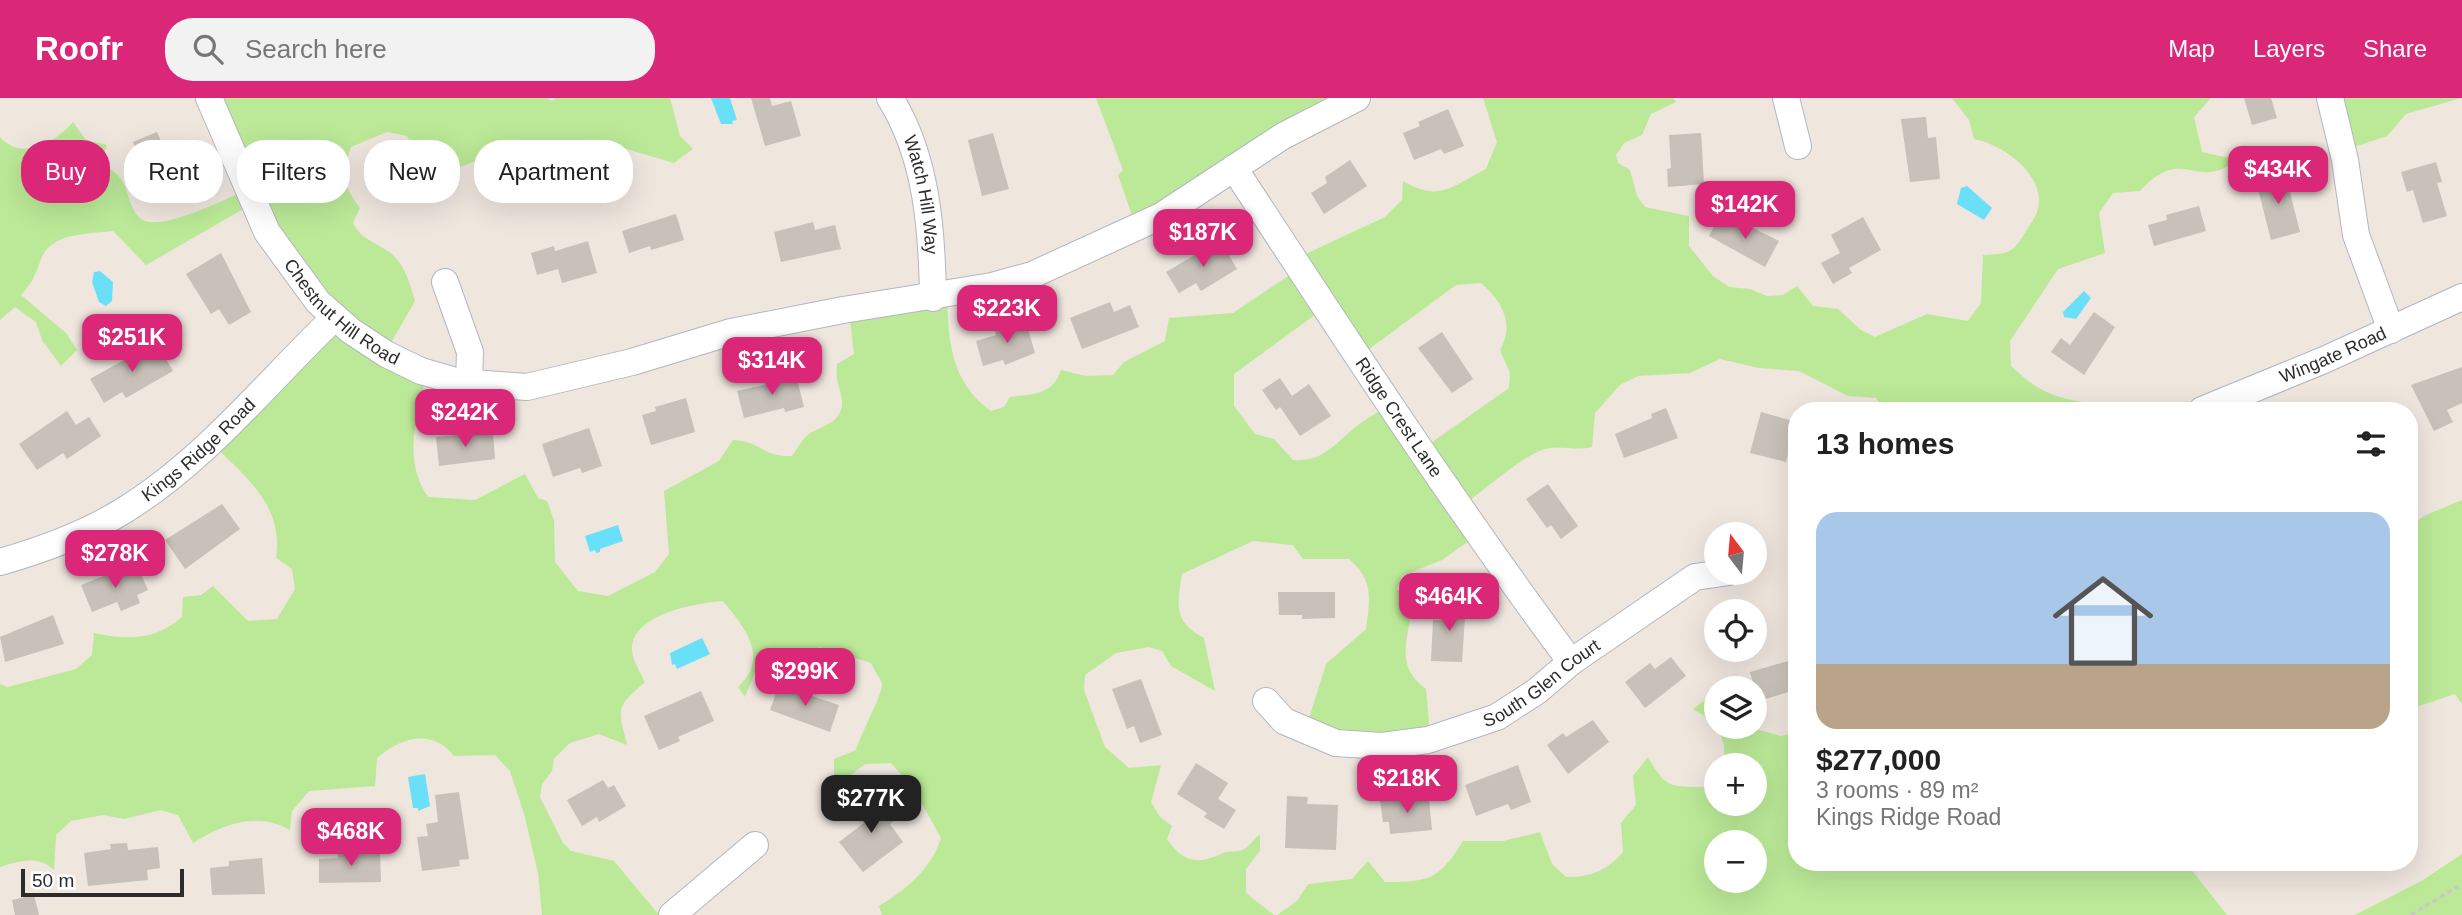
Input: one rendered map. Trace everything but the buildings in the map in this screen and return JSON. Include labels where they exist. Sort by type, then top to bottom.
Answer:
[{"type":"street","name":"Chestnut Hill Road","points":[[209,98],[267,232],[317,302],[398,360],[421,371],[469,383],[527,387],[731,332],[844,310],[933,298],[992,286],[1049,268],[1161,216],[1318,116],[1357,98]]},
{"type":"street","name":"Watch Hill Way","points":[[890,98],[909,132],[924,187],[933,298]]},
{"type":"street","points":[[1786,98],[1798,146]]},
{"type":"street","points":[[2330,98],[2345,160],[2356,234],[2391,330]]},
{"type":"street","name":"Ridge Crest Lane","points":[[1234,168],[1360,361],[1501,566],[1571,662]]},
{"type":"street","points":[[444,282],[470,352],[469,383]]},
{"type":"street","name":"Wingate Road","points":[[2221,402],[2462,298]]},
{"type":"street","name":"Kings Ridge Road","points":[[0,562],[88,530],[123,511],[157,487],[226,427],[335,317]]},
{"type":"street","name":"South Glen Court","points":[[1266,701],[1284,721],[1318,738],[1358,746],[1405,744],[1452,733],[1497,718],[1571,662],[1695,577],[1704,576]]},
{"type":"street","points":[[672,915],[754,845]]},
{"type":"path","points":[[2410,915],[2462,884]]},
{"type":"green space","points":[[209,98],[547,98],[552,101],[556,98],[670,98],[680,136],[693,149],[674,163],[633,151],[633,140],[474,140],[474,162],[460,167],[460,140],[409,140],[407,136],[387,132],[351,147],[350,151],[350,140],[237,140],[237,166]]},
{"type":"green space","points":[[1096,98],[1347,98],[1135,224],[1118,175],[1123,170]]},
{"type":"green space","points":[[1483,98],[1673,98],[1676,102],[1651,114],[1642,135],[1624,143],[1616,155],[1618,163],[1630,170],[1637,196],[1645,207],[1689,216],[1689,246],[1713,276],[1729,287],[1750,289],[1767,296],[1783,295],[1797,286],[1813,306],[1838,309],[1861,330],[1875,337],[1927,314],[1968,321],[1981,303],[1983,255],[2005,253],[2014,248],[2038,209],[2037,190],[2026,169],[1996,146],[1974,139],[1969,120],[1952,98],[2211,98],[2194,117],[2202,152],[2237,160],[2223,169],[2210,172],[2179,169],[2168,171],[2155,177],[2140,191],[2113,193],[2099,213],[2105,253],[2058,269],[2010,341],[2011,366],[2021,375],[2048,393],[2087,402],[1879,402],[1876,398],[1848,396],[1799,371],[1759,368],[1720,359],[1690,373],[1638,376],[1620,385],[1595,413],[1592,447],[1546,449],[1519,463],[1463,505],[1476,536],[1442,560],[1402,576],[1397,589],[1413,605],[1406,640],[1407,661],[1416,680],[1426,689],[1430,734],[1419,738],[1306,728],[1326,664],[1366,629],[1368,591],[1363,575],[1349,559],[1303,559],[1293,545],[1253,541],[1182,574],[1179,603],[1182,619],[1204,638],[1215,691],[1171,666],[1162,651],[1149,647],[1116,653],[1085,675],[1084,690],[1105,747],[1129,768],[1161,765],[1151,802],[1160,817],[1172,826],[1167,839],[1179,853],[1192,860],[1206,859],[1225,852],[1242,850],[1260,834],[1260,851],[1246,869],[1246,893],[1274,915],[882,915],[879,906],[917,877],[931,859],[941,838],[913,788],[891,763],[865,764],[834,788],[834,759],[856,750],[882,683],[871,663],[819,647],[802,656],[780,650],[759,662],[745,697],[738,687],[752,665],[751,643],[723,601],[684,607],[655,618],[644,626],[636,635],[632,651],[645,682],[628,697],[621,709],[627,745],[599,734],[570,743],[554,759],[552,771],[542,784],[540,797],[563,843],[571,851],[614,861],[659,915],[542,915],[538,873],[525,817],[510,771],[495,755],[454,756],[446,747],[426,739],[406,741],[377,758],[375,786],[309,791],[292,811],[290,830],[265,821],[240,822],[216,830],[193,843],[178,815],[161,810],[124,819],[103,815],[71,821],[56,835],[54,870],[35,861],[21,861],[0,867],[0,684],[8,687],[76,669],[92,655],[94,633],[140,637],[162,631],[182,617],[183,597],[201,595],[213,586],[248,621],[277,619],[295,589],[292,569],[276,558],[277,539],[268,507],[248,480],[210,442],[331,315],[252,204],[146,265],[113,231],[73,236],[54,243],[47,249],[32,281],[21,295],[66,333],[77,350],[61,366],[42,340],[36,322],[15,307],[0,320],[0,137],[21,148],[21,203],[110,203],[110,168],[123,182],[124,203],[130,203],[143,220],[152,222],[179,218],[216,203],[223,203],[223,200],[237,194],[237,203],[350,203],[350,192],[360,208],[353,223],[361,234],[388,251],[401,265],[415,301],[388,348],[428,370],[416,419],[413,451],[415,467],[428,497],[475,500],[525,474],[538,498],[547,501],[554,520],[555,562],[578,591],[608,596],[655,572],[669,554],[664,491],[719,461],[733,440],[750,443],[774,454],[792,456],[807,436],[836,419],[842,401],[837,364],[854,354],[849,310],[947,293],[951,343],[959,373],[977,399],[991,411],[1004,407],[1010,397],[1034,394],[1047,389],[1061,370],[1086,376],[1113,375],[1124,362],[1165,341],[1169,318],[1233,313],[1297,270],[1299,257],[1385,217],[1402,200],[1403,181],[1426,191],[1445,190],[1486,169],[1497,142]],"holes":[[[1481,283],[1500,305],[1506,322],[1500,350],[1510,373],[1509,388],[1428,445],[1390,405],[1362,422],[1319,456],[1293,460],[1274,439],[1255,434],[1234,406],[1234,374],[1323,309],[1361,355],[1456,285]]]},
{"type":"green space","points":[[2330,98],[2461,98],[2406,114],[2387,136],[2348,149]]},
{"type":"green space","points":[[73,122],[86,140],[51,140],[58,136]]},
{"type":"green space","points":[[2462,500],[2462,704],[2455,694],[2418,706],[2418,520]]},
{"type":"green space","points":[[1704,701],[1704,716],[1693,709]]},
{"type":"green space","points":[[1767,732],[1781,736],[1788,734],[1788,871],[2192,871],[2227,915],[1277,915],[1297,901],[1308,884],[1352,879],[1368,861],[1385,882],[1412,881],[1432,876],[1447,864],[1463,841],[1503,841],[1540,832],[1552,864],[1566,877],[1598,872],[1623,852],[1621,823],[1636,805],[1633,776],[1648,757],[1659,774],[1669,783],[1682,787],[1704,786],[1704,816],[1767,816],[1767,753],[1724,753],[1722,739],[1767,739]]},
{"type":"green space","points":[[2462,854],[2462,915],[2355,915],[2423,880]]},
{"type":"water","points":[[711,98],[730,98],[737,120],[732,121],[733,124],[721,124]]},
{"type":"water","points":[[1967,186],[1992,208],[1984,220],[1957,204],[1961,188]]},
{"type":"water","points":[[100,271],[113,282],[112,301],[106,306],[99,302],[92,282],[94,272]]},
{"type":"water","points":[[2084,291],[2091,298],[2076,319],[2064,317],[2063,312]]},
{"type":"water","points":[[618,525],[623,541],[600,549],[600,552],[590,552],[585,536]]},
{"type":"water","points":[[702,638],[710,654],[677,669],[675,664],[672,665],[670,653]]},
{"type":"water","points":[[425,774],[430,806],[418,811],[418,808],[413,808],[408,777]]}]
